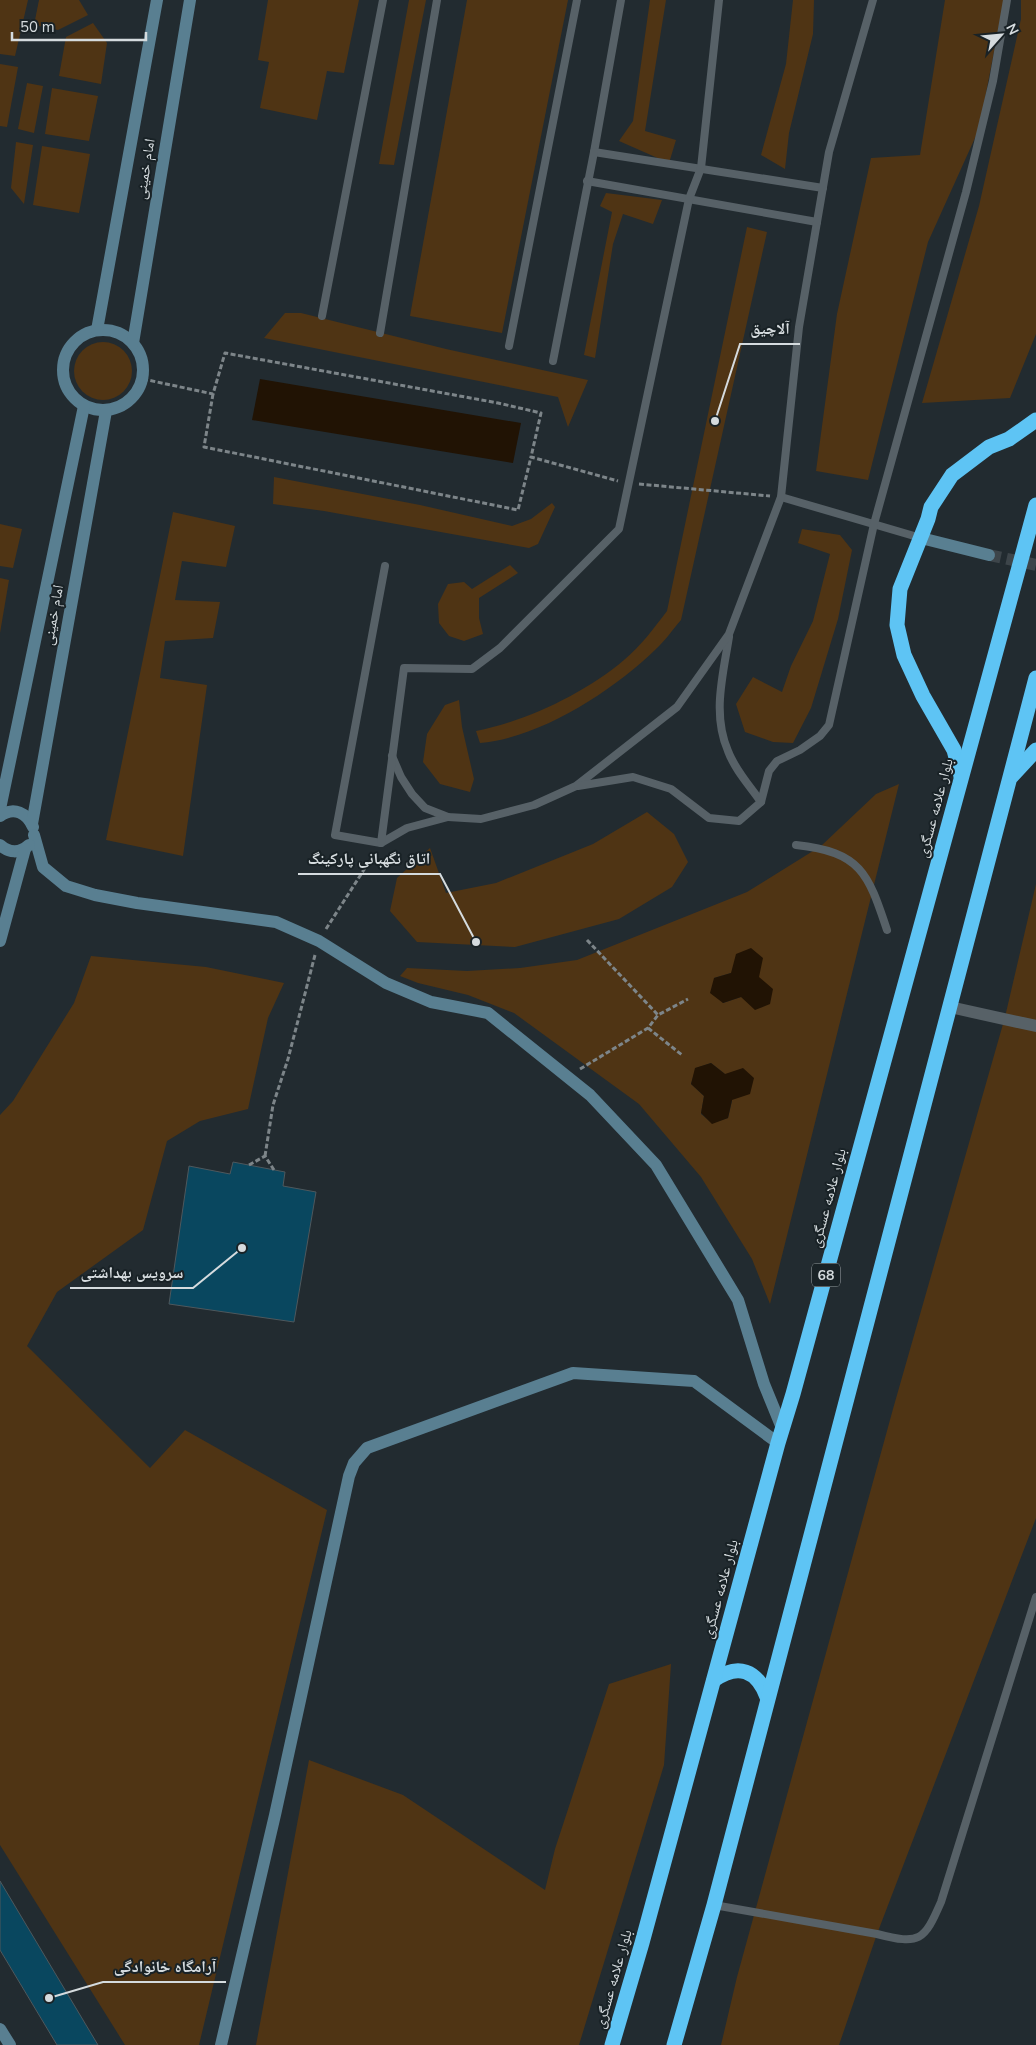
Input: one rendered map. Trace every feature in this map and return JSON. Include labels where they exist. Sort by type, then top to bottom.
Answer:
[{"type":"highway","points":[[961,776],[954,750],[904,655],[897,626],[900,589],[921,538],[931,507],[952,475],[990,447],[1009,439],[1036,420]]},
{"type":"highway","name":"بلوار علامه عسگری","points":[[612,2045],[645,1934],[780,1435],[799,1375],[1036,505]]},
{"type":"highway","points":[[674,2045],[714,1905],[767,1697],[1036,678]]},
{"type":"highway","points":[[1010,779],[1036,750]]},
{"type":"highway","points":[[714,1680],[725,1672],[739,1670],[752,1674],[762,1684],[767,1697]]},
{"type":"street","name":"امام خمینی","points":[[97,330],[157,0]]},
{"type":"street","name":"امام خمینی","points":[[133,343],[190,0]]},
{"type":"street","points":[[97,330],[116,332],[133,343],[142,360],[143,379],[138,391],[130,401],[119,408],[106,411],[94,410],[84,406],[74,398],[67,388],[63,376],[63,363],[75,341],[97,330]]},
{"type":"street","name":"امام خمینی","points":[[0,809],[84,406]]},
{"type":"street","name":"امام خمینی","points":[[33,829],[106,411]]},
{"type":"street","points":[[921,538],[989,555]]},
{"type":"street","points":[[0,816],[17,811],[29,818],[43,867],[66,886],[96,895],[137,903],[276,922],[319,941],[386,983],[430,1002],[488,1013],[590,1095],[656,1165],[738,1300],[780,1435]]},
{"type":"street","points":[[0,941],[24,849],[32,840],[33,829]]},
{"type":"street","points":[[0,845],[12,852],[24,849]]},
{"type":"street","points":[[950,1007],[1036,1026]]},
{"type":"street","points":[[221,2045],[275,1815],[348,1476],[354,1463],[367,1448],[573,1373],[694,1381],[780,1435]]},
{"type":"street","points":[[0,2029],[10,2045]]},
{"type":"lane","points":[[322,316],[383,0]]},
{"type":"lane","points":[[380,333],[437,0]]},
{"type":"lane","points":[[509,346],[577,0]]},
{"type":"lane","points":[[553,362],[587,180],[594,152],[621,0]]},
{"type":"lane","points":[[381,843],[404,668],[472,669],[500,648],[619,529],[689,199],[701,168],[719,0]]},
{"type":"lane","points":[[762,802],[737,768],[727,750],[719,721],[719,694],[729,634],[781,497],[799,327],[823,188],[830,152],[873,0]]},
{"type":"lane","points":[[576,786],[633,777],[671,789],[709,818],[739,821],[762,802],[769,771],[777,761],[800,750],[820,736],[829,724],[874,524],[966,192],[993,81],[1007,0]]},
{"type":"lane","points":[[594,152],[823,188]]},
{"type":"lane","points":[[587,180],[817,222]]},
{"type":"lane","points":[[781,497],[921,538]]},
{"type":"lane","points":[[385,566],[335,835],[381,843],[407,828],[448,817]]},
{"type":"lane","points":[[392,756],[400,777],[412,794],[425,808],[448,817],[481,819],[534,805],[576,786],[677,707],[729,634]]},
{"type":"lane","points":[[796,845],[833,851],[851,862],[864,874],[874,892],[887,930]]},
{"type":"lane","points":[[714,1905],[899,1939],[915,1939],[923,1935],[933,1922],[941,1902],[1036,1597]]},
{"type":"path","points":[[225,353],[498,403],[541,413],[531,457],[518,510],[204,447],[213,394],[225,353]]},
{"type":"path","points":[[143,379],[213,394]]},
{"type":"path","points":[[531,457],[592,475],[628,483],[781,497]]},
{"type":"path","points":[[274,1170],[265,1156],[273,1105],[288,1059],[319,941],[381,843]]},
{"type":"path","points":[[587,940],[658,1015]]},
{"type":"path","points":[[567,1077],[648,1028],[658,1015],[688,999]]},
{"type":"path","points":[[648,1028],[682,1055]]},
{"type":"path","points":[[249,1165],[265,1156]]},
{"type":"shaded area","points":[[0,0],[28,0],[15,56],[0,54]]},
{"type":"shaded area","points":[[39,0],[79,0],[88,15],[58,30],[34,25]]},
{"type":"shaded area","points":[[268,0],[359,0],[344,73],[327,71],[317,120],[260,108],[269,62],[258,60]]},
{"type":"shaded area","points":[[409,0],[426,0],[394,165],[379,164]]},
{"type":"shaded area","points":[[467,0],[568,0],[502,333],[410,316]]},
{"type":"shaded area","points":[[650,0],[666,0],[645,131],[676,140],[669,163],[619,141],[633,121]]},
{"type":"shaded area","points":[[793,0],[814,0],[813,34],[789,133],[785,169],[761,155],[786,64]]},
{"type":"shaded area","points":[[945,0],[1004,0],[979,129],[928,242],[868,480],[816,471],[837,314],[871,158],[920,155]]},
{"type":"shaded area","points":[[1021,0],[1036,0],[1036,334],[1010,398],[922,403],[979,206],[1021,19]]},
{"type":"shaded area","points":[[93,23],[107,43],[101,84],[59,76],[66,37]]},
{"type":"shaded area","points":[[0,64],[18,67],[7,127],[0,126]]},
{"type":"shaded area","points":[[27,83],[43,86],[34,133],[18,129]]},
{"type":"shaded area","points":[[52,88],[98,96],[89,141],[45,134]]},
{"type":"shaded area","points":[[16,142],[33,145],[24,204],[11,188]]},
{"type":"shaded area","points":[[42,146],[90,154],[79,213],[33,205]]},
{"type":"shaded area","points":[[606,193],[662,200],[653,224],[623,214],[613,244],[595,358],[584,355],[612,212],[600,206]]},
{"type":"shaded area","points":[[747,227],[767,232],[681,620],[659,646],[639,665],[597,696],[551,722],[527,732],[480,743],[476,731],[535,713],[592,684],[609,672],[636,649],[667,611]]},
{"type":"shaded area","points":[[285,313],[301,313],[446,349],[588,380],[568,427],[558,397],[264,338]]},
{"type":"shaded area","points":[[97,342],[109,342],[124,350],[132,365],[132,377],[124,392],[109,400],[97,400],[82,392],[74,377],[74,365],[82,350]]},
{"type":"shaded area","points":[[260,379],[521,423],[513,463],[252,420]]},
{"type":"shaded area","points":[[274,477],[420,505],[512,526],[531,519],[552,503],[555,507],[538,544],[529,548],[324,511],[273,504]]},
{"type":"shaded area","points":[[173,512],[235,526],[226,567],[182,561],[175,600],[220,602],[213,638],[165,641],[160,678],[207,685],[183,856],[106,840]]},
{"type":"shaded area","points":[[0,524],[22,529],[13,568],[0,566]]},
{"type":"shaded area","points":[[802,529],[840,535],[852,550],[838,619],[811,708],[793,743],[773,742],[745,732],[736,704],[753,677],[782,692],[791,666],[813,621],[830,554],[798,543]]},
{"type":"shaded area","points":[[510,565],[518,573],[479,598],[479,618],[483,634],[464,641],[449,636],[439,623],[438,604],[448,584],[464,582],[472,589]]},
{"type":"shaded area","points":[[0,578],[9,580],[0,633]]},
{"type":"shaded area","points":[[459,700],[462,727],[474,779],[470,792],[440,784],[423,762],[427,734],[445,705]]},
{"type":"shaded area","points":[[899,784],[770,1304],[752,1259],[701,1177],[639,1104],[514,1013],[468,995],[418,983],[400,976],[407,968],[467,971],[520,968],[577,960],[747,892],[821,846],[876,794]],"holes":[[[731,973],[741,997],[723,1003],[714,978]],[[711,1063],[725,1074],[732,1101],[728,1118],[712,1123],[701,1114],[704,1096],[691,1084],[696,1068]]]},
{"type":"shaded area","points":[[647,812],[674,834],[688,862],[672,887],[619,919],[515,947],[417,942],[390,911],[397,878],[430,848],[446,893],[496,883],[593,844]]},
{"type":"shaded area","points":[[1036,884],[1036,1518],[877,1934],[839,2045],[721,2045],[737,1977],[893,1409],[1005,1017]]},
{"type":"shaded area","points":[[751,948],[763,958],[759,977],[773,989],[770,1004],[755,1010],[741,997],[723,1003],[710,993],[714,978],[731,973],[736,954]]},
{"type":"shaded area","points":[[91,956],[206,967],[284,983],[268,1018],[248,1109],[200,1121],[167,1141],[143,1230],[57,1292],[27,1346],[150,1468],[185,1430],[327,1510],[199,2045],[125,2045],[0,1845],[0,1115],[13,1101],[74,1003]]},
{"type":"shaded area","points":[[711,1063],[725,1074],[743,1068],[754,1078],[750,1094],[732,1100],[728,1118],[712,1124],[701,1113],[704,1096],[691,1084],[695,1068]]},
{"type":"shaded area","points":[[671,1664],[664,1765],[579,2045],[256,2045],[309,1760],[403,1795],[545,1890],[555,1849],[609,1684]]},
{"type":"building","points":[[233,1162],[285,1172],[283,1186],[316,1192],[294,1322],[169,1304],[189,1166],[230,1174]]},
{"type":"building","points":[[0,1881],[98,2045],[57,2045],[0,1950]]},
{"type":"tunnel","points":[[989,555],[1036,565]]},
{"type":"place","name":"آلاچیق","points":[[715,421]]},
{"type":"place","name":"اتاق نگهبانی پارکینگ","points":[[476,942]]},
{"type":"place","name":"سرویس بهداشتی","points":[[242,1248]]},
{"type":"place","name":"آرامگاه خانوادگی","points":[[49,1998]]}]
